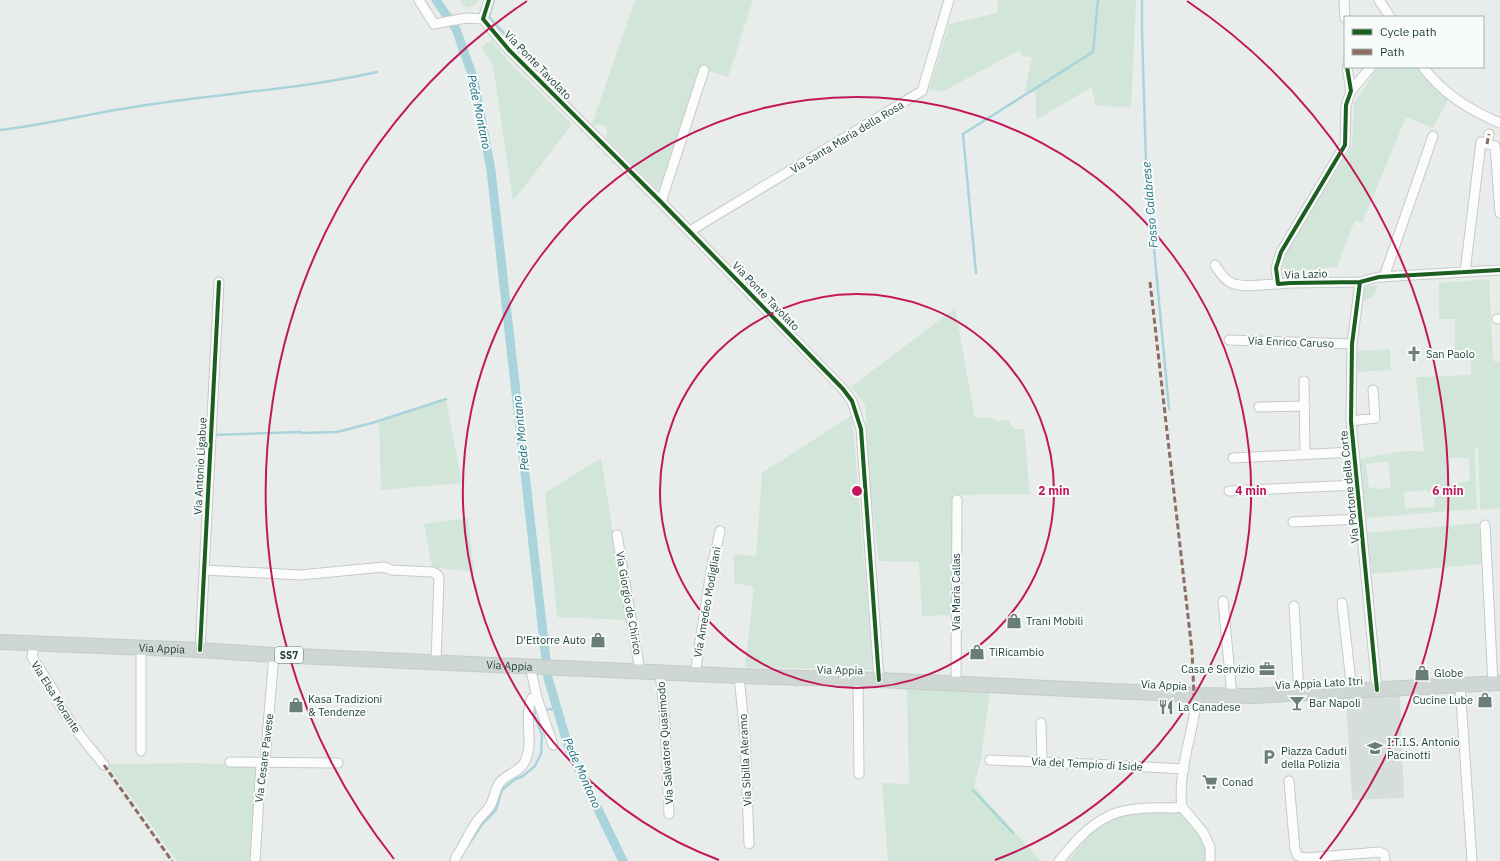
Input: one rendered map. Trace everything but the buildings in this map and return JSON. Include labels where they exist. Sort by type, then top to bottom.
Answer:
[{"type":"main road","name":"Via Appia","points":[[0,642],[200,650],[274,655],[739,676],[858,679],[1197,695],[1258,695]]},
{"type":"main road","name":"Via Appia Lato Itri","points":[[1258,695],[1497,683]]},
{"type":"street","points":[[420,0],[434,24],[460,19],[482,19],[489,0]]},
{"type":"street","name":"Via Santa Maria della Rosa","points":[[690,231],[922,91],[949,0]]},
{"type":"street","points":[[1344,0],[1345,16]]},
{"type":"street","points":[[1379,0],[1389,16]]},
{"type":"street","name":"Via Ponte Tavolato","points":[[482,19],[509,50],[690,231],[843,389],[852,401],[861,429],[879,680]]},
{"type":"street","name":"Via Lazio","points":[[1347,68],[1351,91],[1346,105],[1345,145],[1281,252],[1276,268],[1278,284],[1290,282],[1360,282],[1384,277],[1500,270]]},
{"type":"street","points":[[1351,91],[1370,68]]},
{"type":"street","points":[[1424,68],[1440,87],[1456,100],[1474,111],[1500,123]]},
{"type":"street","points":[[661,202],[704,70]]},
{"type":"street","points":[[1488,144],[1489,134]]},
{"type":"street","points":[[1384,277],[1433,136]]},
{"type":"street","points":[[1465,272],[1481,142],[1495,146],[1500,213]]},
{"type":"street","points":[[1216,265],[1224,277],[1234,284],[1278,284]]},
{"type":"street","name":"Via Antonio Ligabue","points":[[200,650],[219,282]]},
{"type":"street","name":"Via Portone della Corte","points":[[1360,282],[1352,344],[1351,420],[1377,690]]},
{"type":"street","name":"Via Enrico Caruso","points":[[1229,340],[1352,344]]},
{"type":"street","points":[[1304,381],[1305,454]]},
{"type":"street","points":[[1351,420],[1375,418],[1373,390]]},
{"type":"street","points":[[1259,407],[1305,406]]},
{"type":"street","points":[[1233,458],[1354,452]]},
{"type":"street","points":[[1230,491],[1358,485]]},
{"type":"street","name":"Via Maria Callas","points":[[956,684],[957,500]]},
{"type":"street","points":[[1293,522],[1361,519]]},
{"type":"street","points":[[1485,525],[1497,683]]},
{"type":"street","name":"Via Amedeo Modigliani","points":[[695,674],[711,571],[720,531]]},
{"type":"street","name":"Via Giorgio de Chirico","points":[[617,535],[640,671]]},
{"type":"street","points":[[204,570],[300,575],[384,567],[391,570],[433,572],[438,575],[439,578],[436,662]]},
{"type":"street","points":[[1223,601],[1232,696]]},
{"type":"street","points":[[1342,603],[1352,691]]},
{"type":"street","points":[[1294,606],[1299,693]]},
{"type":"street","name":"Via Elsa Morante","points":[[34,644],[32,657],[54,691],[60,706],[79,734],[104,765]]},
{"type":"street","points":[[141,648],[141,751]]},
{"type":"street","name":"Via Cesare Pavese","points":[[255,861],[261,765],[265,762],[274,655]]},
{"type":"street","points":[[531,666],[537,698],[553,745]]},
{"type":"street","name":"Via Salvatore Quasimodo","points":[[660,672],[669,814]]},
{"type":"street","name":"Via Sibilla Aleramo","points":[[739,676],[745,736],[749,844]]},
{"type":"street","points":[[858,679],[859,774]]},
{"type":"street","points":[[1460,685],[1472,861]]},
{"type":"street","points":[[1197,695],[1181,795],[1182,807],[1203,832],[1210,847],[1210,861]]},
{"type":"street","points":[[456,861],[456,857],[477,821],[491,805],[495,790],[502,780],[518,770],[526,761],[529,750],[529,704],[532,698],[537,698]]},
{"type":"street","points":[[1041,723],[1042,762]]},
{"type":"street","name":"Via del Tempio di Iside","points":[[990,760],[1184,769]]},
{"type":"street","points":[[230,762],[338,763]]},
{"type":"street","points":[[1289,781],[1295,850],[1298,856],[1306,858],[1379,852],[1384,854],[1385,861]]},
{"type":"street","points":[[1059,861],[1071,846],[1095,825],[1109,816],[1126,810],[1150,808],[1172,809],[1182,807]]},
{"type":"shaded area","name":"I.T.I.S. Antonio Pacinotti","points":[[1400,695],[1404,798],[1352,800],[1346,699]]},
{"type":"green space","points":[[460,0],[478,0],[476,4],[466,8]]},
{"type":"green space","points":[[635,0],[753,0],[728,77],[702,69],[660,192],[606,138],[607,131],[605,126],[599,124],[596,126],[592,124]]},
{"type":"green space","points":[[998,0],[1136,0],[1131,107],[1095,106],[1092,87],[1036,120],[1036,92],[1025,91],[1032,57],[1022,56],[1020,50],[944,91],[929,90],[949,24],[997,13]]},
{"type":"green space","points":[[492,40],[507,60],[572,124],[513,201],[493,66],[481,47]]},
{"type":"green space","points":[[1377,68],[1420,68],[1448,100],[1433,128],[1406,117],[1362,223],[1355,220],[1337,267],[1286,272],[1283,265],[1286,253],[1352,146],[1354,103]]},
{"type":"green space","points":[[1489,279],[1493,361],[1500,361],[1500,508],[1480,510],[1478,448],[1475,448],[1477,509],[1366,518],[1359,459],[1383,454],[1410,451],[1424,452],[1416,377],[1471,375],[1471,355],[1455,356],[1455,319],[1439,319],[1439,283]],"holes":[[[1448,458],[1469,458],[1470,481],[1459,482],[1458,484],[1449,484]],[[1388,461],[1391,485],[1390,488],[1369,488],[1366,464]],[[1427,490],[1428,493],[1435,492],[1435,507],[1405,508],[1404,492]]]},
{"type":"green space","points":[[1367,286],[1377,286],[1377,289],[1374,296],[1364,301],[1362,292]]},
{"type":"green space","points":[[955,308],[975,418],[990,417],[996,421],[1008,420],[1014,429],[1024,429],[1030,494],[952,495],[952,615],[922,616],[919,562],[879,561],[871,496],[865,404],[851,387]]},
{"type":"green space","points":[[1390,349],[1391,370],[1357,372],[1356,351]]},
{"type":"green space","points":[[446,399],[462,483],[381,490],[379,420]]},
{"type":"green space","points":[[852,415],[873,670],[745,667],[754,587],[734,583],[734,554],[756,556],[762,473]]},
{"type":"green space","points":[[601,458],[627,620],[557,617],[545,493]]},
{"type":"green space","points":[[468,518],[474,572],[432,567],[424,524]]},
{"type":"green space","points":[[1479,523],[1482,564],[1372,574],[1366,533]]},
{"type":"green space","points":[[907,689],[990,692],[981,759],[974,787],[1041,861],[888,861],[882,783],[909,784]]},
{"type":"green space","points":[[198,763],[258,766],[254,861],[177,861],[107,764]]},
{"type":"green space","points":[[1141,811],[1177,812],[1183,815],[1199,833],[1205,846],[1205,861],[1068,861],[1085,840],[1099,828],[1120,817]]},
{"type":"waterway","name":"Pede Montano","points":[[436,0],[456,29],[474,80],[491,170],[548,678],[569,749],[623,861]]},
{"type":"waterway","points":[[494,0],[489,17],[504,33]]},
{"type":"waterway","points":[[976,273],[963,134],[1093,52],[1098,0]]},
{"type":"waterway","name":"Fosso Calabrese","points":[[1142,0],[1146,162],[1169,409]]},
{"type":"waterway","points":[[0,130],[37,125],[146,105],[320,83],[377,72]]},
{"type":"waterway","points":[[214,435],[337,432],[372,423],[446,399]]},
{"type":"waterway","points":[[465,850],[483,823],[496,810],[502,790],[535,766],[541,754],[542,735],[534,714],[537,710],[557,709]]},
{"type":"waterway","points":[[973,790],[1013,833]]},
{"type":"marked path","points":[[1487,144],[1489,134]]},
{"type":"marked path","points":[[1150,282],[1192,651],[1194,695]]},
{"type":"marked path","points":[[104,765],[172,861]]},
{"type":"cycle path","points":[[489,0],[483,19],[509,50],[661,202],[843,389],[852,401],[861,429],[879,680]]},
{"type":"cycle path","points":[[1347,68],[1351,91],[1346,105],[1345,145],[1281,252],[1276,268],[1278,284],[1360,282],[1379,277],[1500,270]]},
{"type":"cycle path","points":[[200,650],[219,282]]},
{"type":"cycle path","points":[[1360,282],[1352,344],[1351,421],[1377,690]]},
{"type":"place","name":"San Paolo","points":[[1414,354]]},
{"type":"place","name":"Trani Mobili","points":[[1014,621]]},
{"type":"place","name":"D'Ettorre Auto","points":[[598,640]]},
{"type":"place","name":"TiRicambio","points":[[977,652]]},
{"type":"place","name":"Casa e Servizio","points":[[1267,669]]},
{"type":"place","name":"Globe","points":[[1422,673]]},
{"type":"place","name":"Cucine Lube","points":[[1485,700]]},
{"type":"place","name":"Bar Napoli","points":[[1297,703]]},
{"type":"place","name":"Kasa Tradizioni & Tendenze","points":[[296,705]]},
{"type":"place","name":"La Canadese","points":[[1166,707]]},
{"type":"place","name":"I.T.I.S. Antonio Pacinotti","points":[[1375,748]]},
{"type":"place","name":"Piazza Caduti della Polizia","points":[[1269,757]]},
{"type":"place","name":"Conad","points":[[1210,782]]}]
